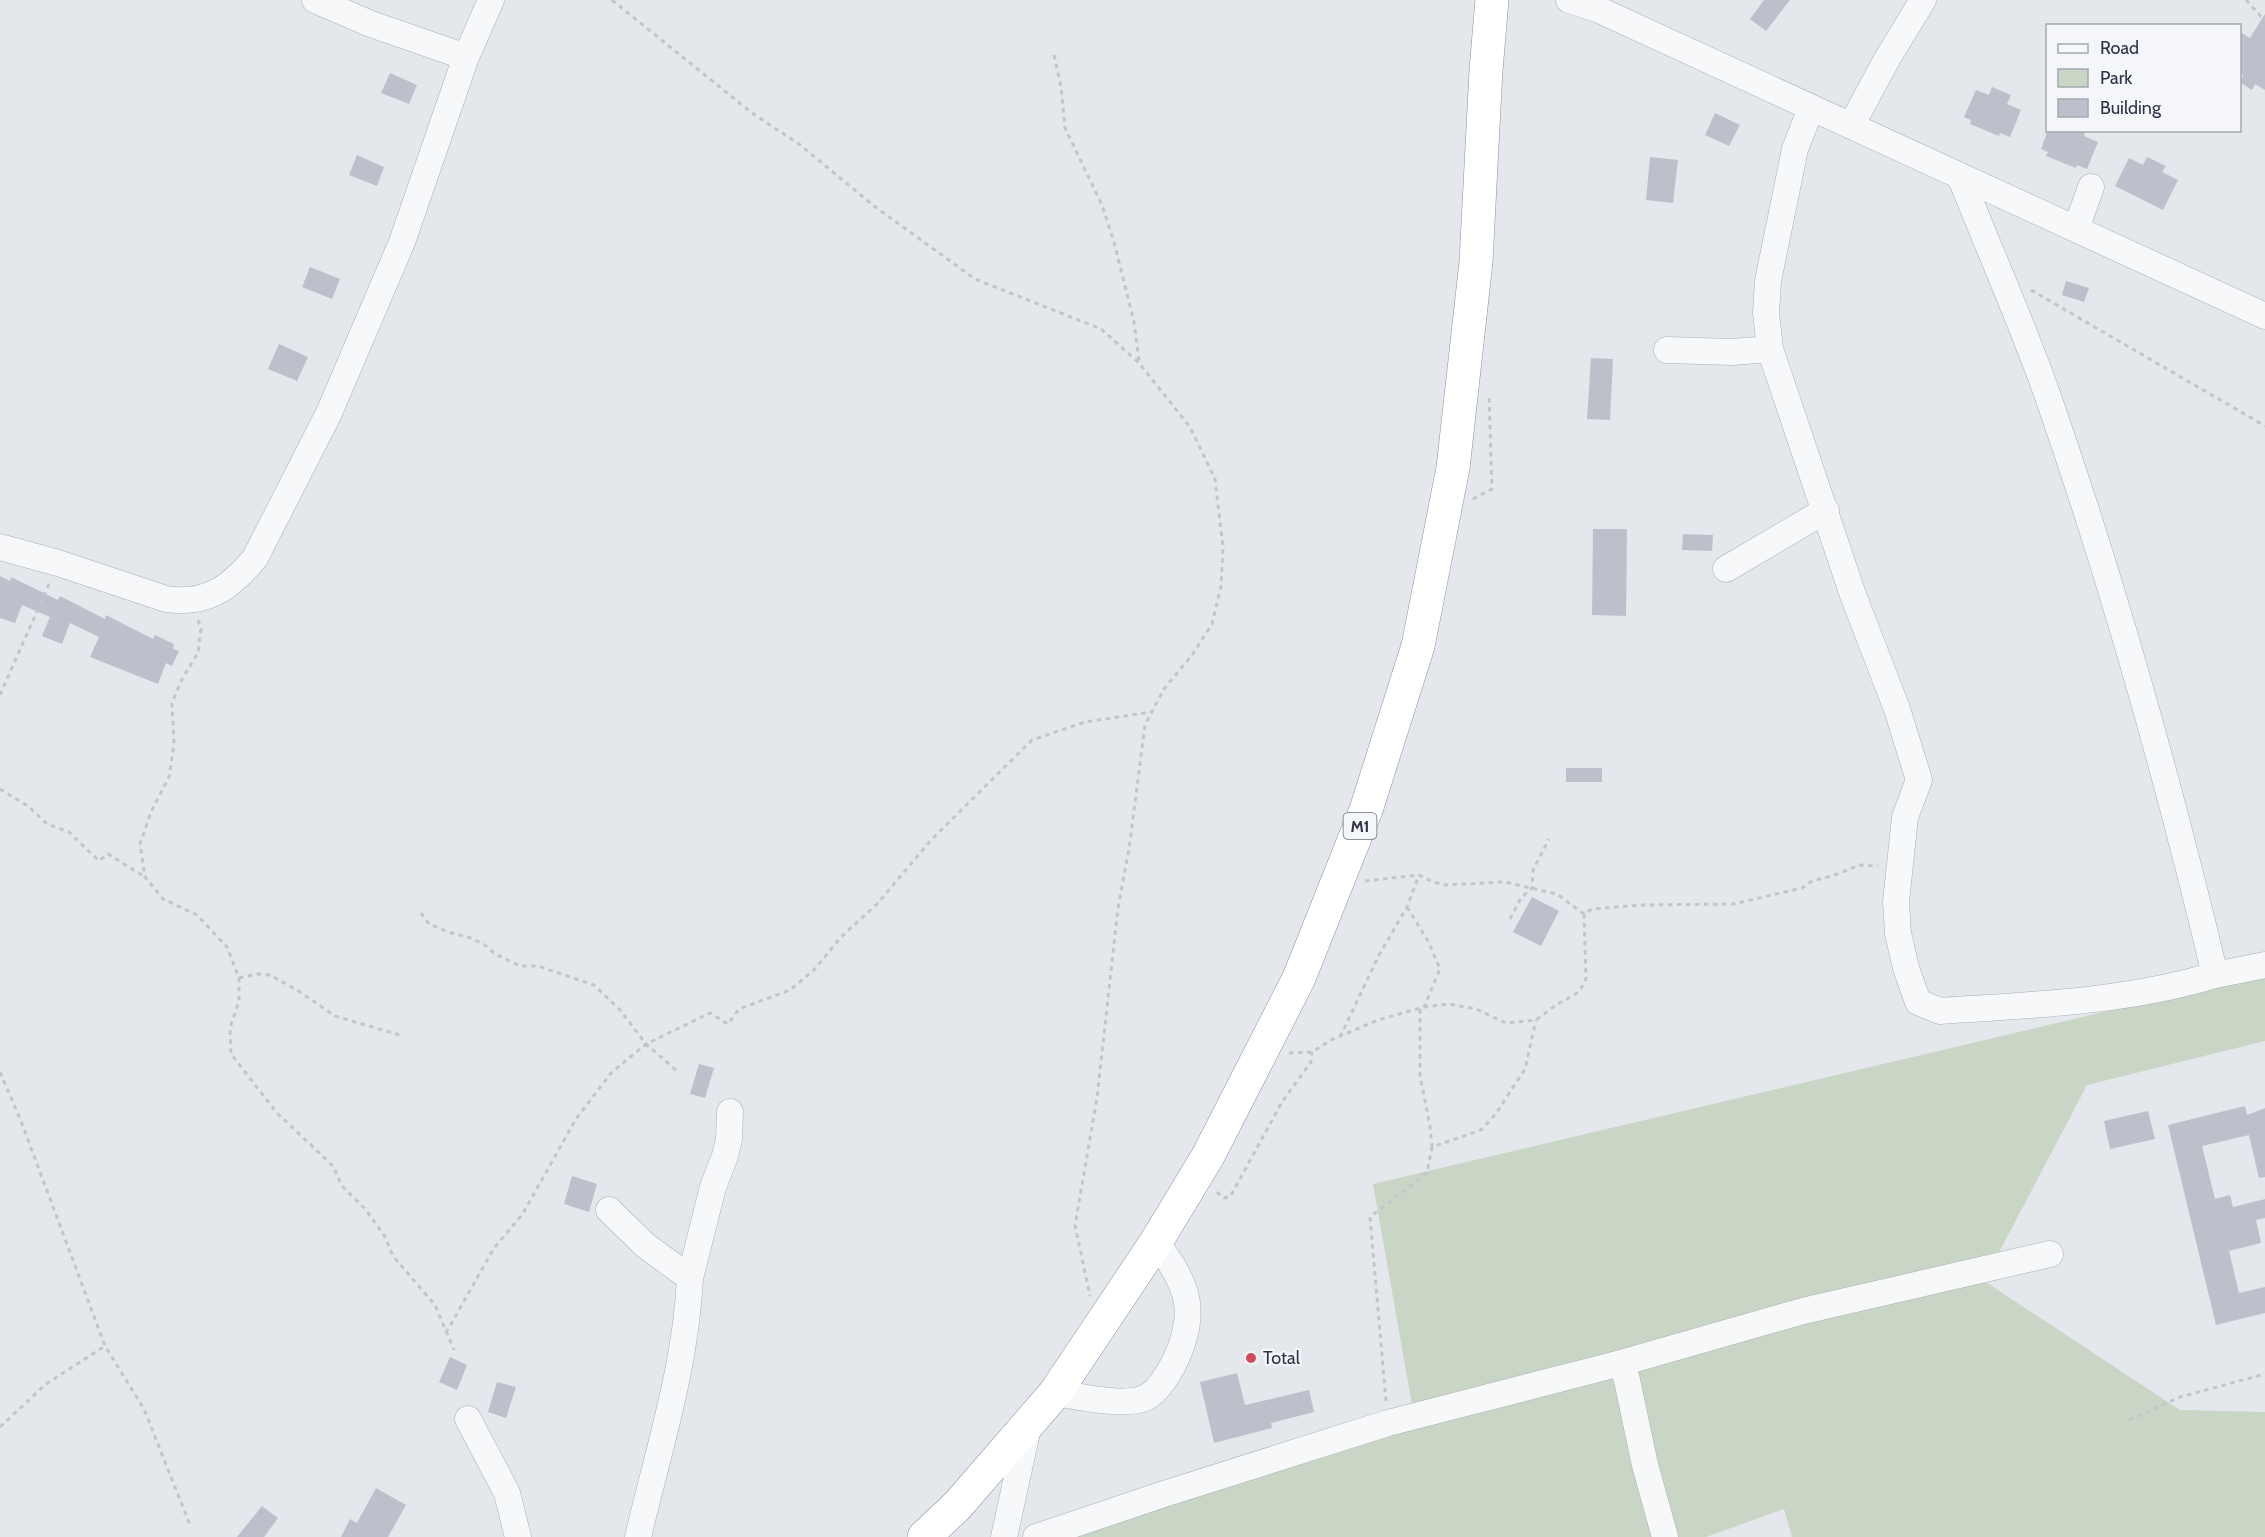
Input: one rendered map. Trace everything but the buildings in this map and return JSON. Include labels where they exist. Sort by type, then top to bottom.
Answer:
[{"type":"highway","name":"M1","points":[[924,1537],[957,1506],[1055,1394],[1156,1242],[1208,1156],[1299,978],[1362,821],[1418,646],[1454,468],[1470,331],[1492,0]]},
{"type":"street","points":[[315,0],[371,24],[466,57]]},
{"type":"street","points":[[0,547],[58,563],[166,599],[194,600],[214,594],[229,585],[255,558],[329,413],[402,242],[466,57],[491,0]]},
{"type":"street","points":[[1569,0],[1597,9],[2265,316]]},
{"type":"street","points":[[1851,126],[1887,59],[1923,0]]},
{"type":"street","points":[[1811,108],[1795,149],[1767,281],[1766,313],[1770,349],[1853,595],[1897,709],[1919,780],[1905,817],[1896,902],[1898,933],[1906,968],[1918,1002],[1940,1011],[2109,997],[2176,987],[2215,975],[2265,965]]},
{"type":"street","points":[[1960,176],[2045,390],[2097,546],[2182,836],[2215,975]]},
{"type":"street","points":[[2076,229],[2091,187]]},
{"type":"street","points":[[1667,350],[1732,352],[1770,349]]},
{"type":"street","points":[[1726,569],[1826,510]]},
{"type":"street","points":[[638,1537],[682,1347],[688,1313],[690,1278],[713,1187],[729,1139],[730,1112]]},
{"type":"street","points":[[609,1210],[646,1246],[690,1278]]},
{"type":"street","points":[[1055,1394],[1126,1402],[1146,1397],[1164,1382],[1180,1350],[1189,1317],[1184,1285],[1175,1267],[1156,1242]]},
{"type":"street","points":[[1036,1537],[1388,1423],[1621,1363],[1803,1311],[2050,1254]]},
{"type":"street","points":[[1621,1363],[1665,1537]]},
{"type":"street","points":[[468,1419],[507,1493],[518,1537]]},
{"type":"street","points":[[1004,1537],[1029,1422]]},
{"type":"path","points":[[612,0],[752,113],[799,144],[874,206],[975,279],[1101,329],[1139,363],[1191,427],[1215,479],[1223,547],[1221,586],[1212,624],[1192,655],[1164,688],[1145,725],[1129,849],[1118,908],[1097,1098],[1075,1225],[1097,1329]]},
{"type":"path","points":[[2246,0],[2265,21]]},
{"type":"path","points":[[1054,55],[1061,87],[1065,128],[1102,205],[1122,268],[1134,322],[1139,363]]},
{"type":"path","points":[[1997,269],[2265,426]]},
{"type":"path","points":[[0,695],[58,563]]},
{"type":"path","points":[[145,878],[140,844],[151,812],[169,777],[174,744],[172,703],[182,679],[198,653],[201,629],[194,600]]},
{"type":"path","points":[[446,1333],[494,1248],[522,1215],[576,1119],[611,1073],[646,1044],[710,1013],[728,1024],[739,1010],[790,990],[814,970],[841,937],[877,904],[933,839],[1032,740],[1085,722],[1151,712]]},
{"type":"path","points":[[0,789],[28,806],[47,824],[69,832],[99,861],[108,854],[145,878],[163,899],[197,915],[227,947],[239,978],[239,1001],[230,1028],[231,1054],[278,1113],[333,1166],[342,1186],[366,1210],[384,1235],[393,1256],[435,1305],[454,1350]]},
{"type":"path","points":[[1510,919],[1521,898],[1532,888],[1533,870],[1549,839]]},
{"type":"path","points":[[1584,914],[1592,909],[1640,905],[1733,904],[1802,888],[1812,881],[1860,865],[1886,867],[1901,865]]},
{"type":"path","points":[[1361,882],[1419,875],[1444,885],[1504,882],[1557,894],[1584,914]]},
{"type":"path","points":[[1340,1037],[1379,956],[1407,907],[1419,875]]},
{"type":"path","points":[[1388,1423],[1371,1217],[1427,1173],[1432,1147],[1420,1076],[1422,1008],[1440,969],[1428,942],[1407,907]]},
{"type":"path","points":[[421,913],[429,924],[447,932],[471,938],[485,945],[495,954],[520,966],[538,966],[594,985],[620,1010],[646,1044],[677,1071]]},
{"type":"path","points":[[1258,1059],[1281,1053],[1312,1052],[1378,1020],[1422,1008],[1449,1004],[1476,1009],[1506,1023],[1536,1020],[1579,992],[1586,979],[1584,914]]},
{"type":"path","points":[[239,978],[257,974],[270,975],[335,1016],[403,1036]]},
{"type":"path","points":[[1432,1147],[1481,1130],[1495,1115],[1525,1069],[1536,1020]]},
{"type":"path","points":[[1208,1156],[1209,1170],[1215,1179],[1214,1189],[1227,1199],[1282,1102],[1311,1062],[1312,1052]]},
{"type":"path","points":[[0,1072],[21,1121],[105,1346],[144,1409],[190,1525]]},
{"type":"path","points":[[0,1427],[46,1384],[105,1346]]},
{"type":"path","points":[[2129,1420],[2180,1397],[2265,1374]]},
{"type":"green space","points":[[2265,974],[2265,1041],[2087,1085],[1984,1281],[2180,1410],[2265,1412],[2265,1537],[1792,1537],[1784,1509],[1706,1537],[1059,1537],[1415,1422],[1373,1184]]},
{"type":"place","name":"Total","points":[[1251,1358]]}]
